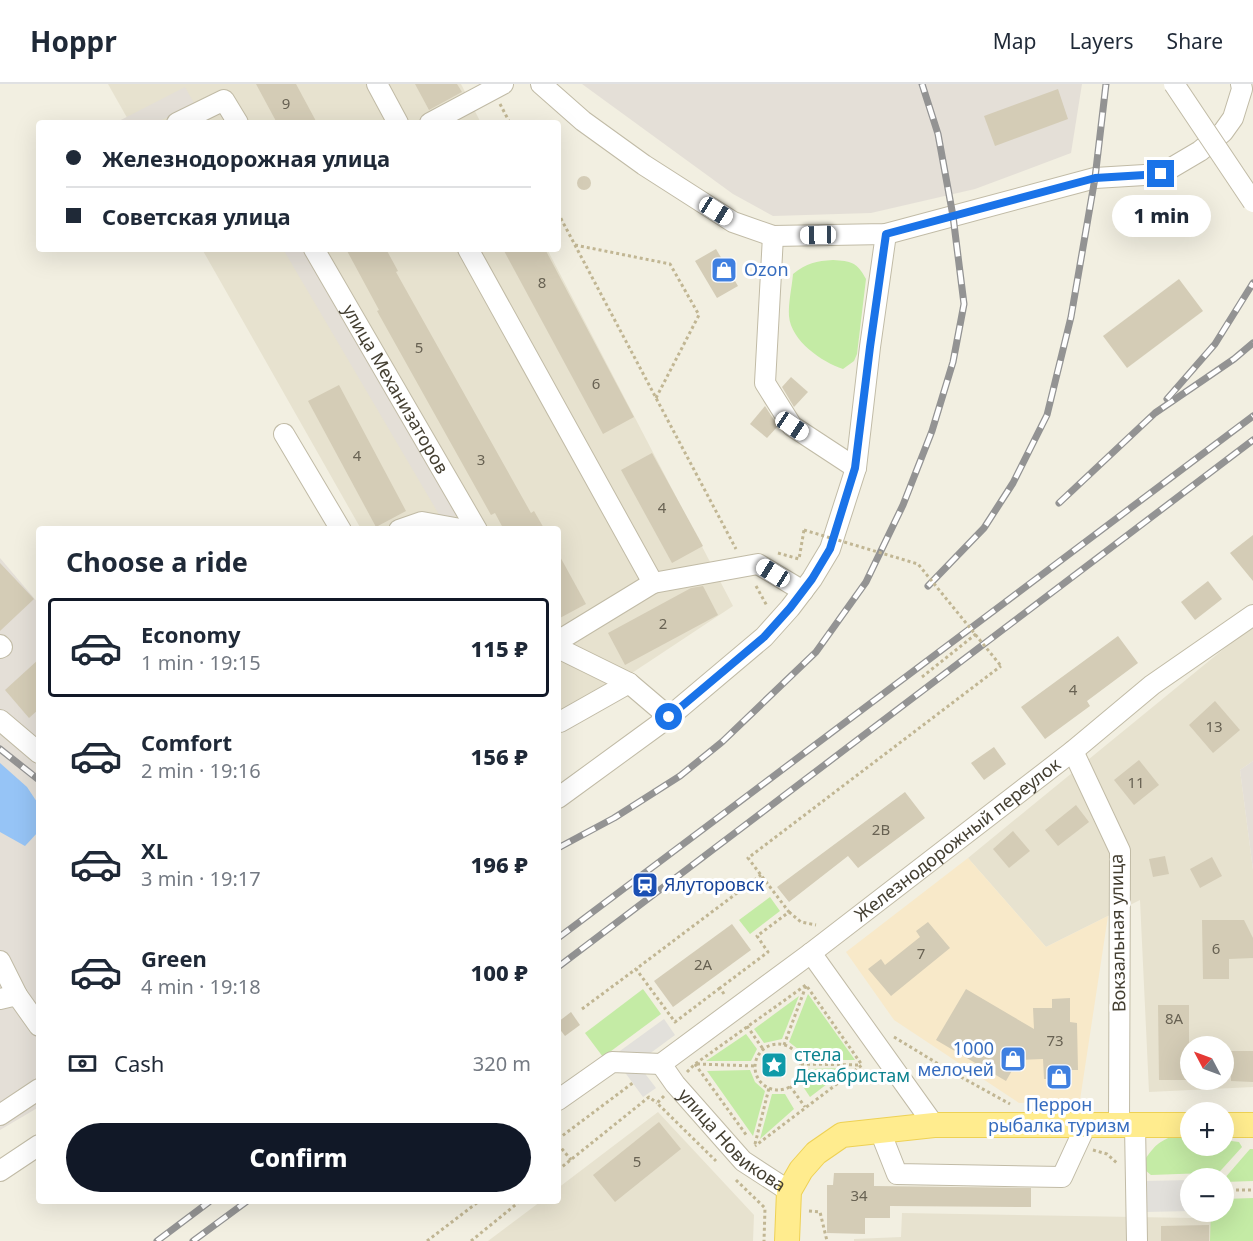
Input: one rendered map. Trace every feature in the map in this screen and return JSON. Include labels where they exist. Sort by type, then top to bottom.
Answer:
[{"type":"main road","name":"улица Новикова","points":[[789,1191],[801,1170],[816,1153],[842,1136],[934,1125],[1180,1125]]},
{"type":"main road","points":[[1234,1125],[1253,1125]]},
{"type":"main road","points":[[787,1241],[789,1191]]},
{"type":"street","points":[[377,84],[396,120]]},
{"type":"street","points":[[436,120],[503,84]]},
{"type":"street","points":[[541,84],[583,121],[644,165],[734,222],[773,236],[886,234],[1095,178],[1161,174],[1200,151],[1223,132],[1233,118],[1242,89],[1241,84]]},
{"type":"street","points":[[1174,84],[1253,202]]},
{"type":"street","points":[[183,120],[224,100],[236,120]]},
{"type":"street","points":[[561,796],[669,717],[764,637],[812,579],[830,549],[855,468],[886,234]]},
{"type":"street","points":[[773,236],[765,383],[792,426],[855,468]]},
{"type":"street","name":"улица Механизаторов","points":[[316,252],[475,526]]},
{"type":"street","points":[[470,252],[653,583]]},
{"type":"street","points":[[284,434],[339,526]]},
{"type":"street","points":[[410,526],[422,522],[444,526]]},
{"type":"street","points":[[561,639],[653,583],[758,564],[803,591]]},
{"type":"street","name":"Железнодорожный переулок","points":[[661,1064],[812,953],[1073,751],[1152,685],[1253,615]]},
{"type":"street","points":[[561,649],[629,683],[669,717]]},
{"type":"street","points":[[561,721],[629,683]]},
{"type":"street","points":[[0,720],[36,750]]},
{"type":"street","name":"Вокзальная улица","points":[[1073,751],[1120,851],[1127,1125],[1137,1241]]},
{"type":"street","points":[[812,953],[934,1125]]},
{"type":"street","points":[[0,962],[9,997],[36,1023]]},
{"type":"street","points":[[561,1098],[612,1062],[661,1064]]},
{"type":"street","name":"улица Новикова","points":[[661,1064],[675,1084],[743,1161],[789,1191]]},
{"type":"street","points":[[0,1115],[36,1091]]},
{"type":"street","points":[[880,1131],[897,1174],[1062,1178],[1086,1125]]},
{"type":"street","points":[[0,1171],[36,1146]]},
{"type":"path","points":[[561,218],[777,623]]},
{"type":"path","points":[[575,244],[670,264],[699,315],[656,398]]},
{"type":"path","points":[[771,551],[799,559],[804,530],[918,564],[1001,666],[748,858],[789,912],[801,922],[823,926],[834,935]]},
{"type":"path","points":[[922,677],[976,633]]},
{"type":"path","points":[[582,1009],[761,875]]},
{"type":"path","points":[[636,969],[675,1022],[768,952],[757,936],[789,912]]},
{"type":"path","points":[[695,1064],[806,985]]},
{"type":"path","points":[[784,1045],[806,985]]},
{"type":"path","points":[[806,985],[862,1065]]},
{"type":"path","points":[[720,988],[763,1049]]},
{"type":"path","points":[[887,1030],[894,1037],[950,1071],[1011,1105]]},
{"type":"path","points":[[777,1044],[784,1045],[795,1052],[801,1064],[799,1077],[795,1082],[784,1089],[776,1090],[769,1088],[759,1079],[755,1066],[763,1049],[777,1044]]},
{"type":"path","points":[[695,1064],[755,1066]]},
{"type":"path","points":[[695,1064],[755,1146]]},
{"type":"path","points":[[801,1064],[862,1065]]},
{"type":"path","points":[[755,1146],[862,1065]]},
{"type":"path","points":[[561,1137],[635,1081]]},
{"type":"path","points":[[790,1086],[805,1107]]},
{"type":"path","points":[[755,1146],[769,1088]]},
{"type":"path","points":[[561,1168],[649,1096],[657,1103]]},
{"type":"path","points":[[561,1148],[571,1160]]},
{"type":"path","points":[[1075,1150],[1090,1149],[1107,1154],[1118,1162],[1119,1174]]},
{"type":"path","points":[[1234,1190],[1253,1190]]},
{"type":"path","points":[[427,1241],[475,1204]]},
{"type":"path","points":[[471,1241],[517,1204]]},
{"type":"shaded area","points":[[108,84],[461,84],[479,120],[128,120]]},
{"type":"shaded area","points":[[582,84],[1082,84],[1071,153],[975,189],[871,213],[773,216],[733,194]]},
{"type":"shaded area","points":[[185,87],[194,103],[162,120],[121,120]]},
{"type":"shaded area","points":[[204,252],[549,252],[733,606],[561,720],[561,526],[359,526]]},
{"type":"shaded area","points":[[285,252],[309,252],[461,512],[444,523]]},
{"type":"shaded area","points":[[0,558],[36,600],[36,1109],[0,1130]]},
{"type":"shaded area","points":[[1253,625],[1253,761],[1240,770],[1253,870],[1253,1087],[1234,1088],[1234,1036],[1180,1036],[1180,1090],[1191,1090],[1149,1092],[1140,900],[1046,947],[968,858]]},
{"type":"shaded area","points":[[1253,761],[1253,870],[1240,770]]},
{"type":"shaded area","points":[[968,858],[1046,947],[1108,916],[1080,1100],[1019,1103],[894,1020],[846,952]]},
{"type":"shaded area","points":[[664,1019],[675,1035],[637,1063],[656,1088],[643,1097],[613,1056]]},
{"type":"shaded area","points":[[658,1112],[754,1215],[753,1241],[488,1241],[537,1204],[561,1204],[561,1186]]},
{"type":"shaded area","points":[[1180,1180],[1180,1211],[1145,1212],[1144,1181]]},
{"type":"shaded area","points":[[902,1213],[1180,1218],[1180,1222],[1234,1222],[1234,1219],[1253,1219],[1253,1241],[854,1241],[854,1239],[901,1237]]},
{"type":"green space","points":[[833,260],[853,264],[860,269],[866,279],[857,354],[854,361],[843,369],[817,356],[801,342],[795,334],[789,316],[793,274],[812,263]]},
{"type":"green space","points":[[770,897],[780,911],[750,934],[739,920]]},
{"type":"green space","points":[[643,989],[661,1014],[603,1057],[585,1033]]},
{"type":"green space","points":[[808,994],[855,1060],[804,1060],[798,1049],[789,1042]]},
{"type":"green space","points":[[799,996],[782,1039],[764,1043],[754,1029]]},
{"type":"green space","points":[[746,1034],[757,1049],[751,1061],[706,1061]]},
{"type":"green space","points":[[848,1068],[810,1097],[800,1082],[805,1069]]},
{"type":"green space","points":[[750,1070],[755,1082],[765,1091],[753,1136],[707,1071]]},
{"type":"green space","points":[[772,1094],[785,1094],[794,1109],[760,1139]]},
{"type":"green space","points":[[1180,1133],[1180,1156],[1234,1156],[1223,1168],[1180,1168],[1180,1174],[1151,1175],[1145,1170],[1144,1161],[1155,1146]]},
{"type":"green space","points":[[1234,1141],[1239,1142],[1242,1147],[1234,1156]]},
{"type":"green space","points":[[1250,1149],[1253,1149],[1253,1181],[1234,1182],[1234,1168]]},
{"type":"green space","points":[[1253,1198],[1253,1241],[1210,1241],[1211,1222],[1234,1222],[1234,1199]]},
{"type":"water","points":[[0,763],[27,787],[36,800],[36,834],[25,846],[0,832]]},
{"type":"building","points":[[256,84],[296,84],[315,120],[275,120]]},
{"type":"building","points":[[415,84],[457,84],[462,92],[429,110]]},
{"type":"building","points":[[1058,89],[1068,119],[995,146],[984,116]]},
{"type":"building","points":[[581,176],[587,176],[591,183],[587,190],[581,190],[577,186],[577,180]]},
{"type":"building","points":[[716,249],[738,286],[717,298],[695,261]]},
{"type":"building","points":[[348,252],[388,252],[398,271],[396,272],[531,513],[534,511],[543,526],[502,526],[495,513],[491,515],[377,311],[379,310]]},
{"type":"building","points":[[505,252],[547,252],[634,417],[603,434]]},
{"type":"building","points":[[1179,279],[1203,311],[1127,368],[1103,336]]},
{"type":"building","points":[[791,377],[808,392],[794,407],[782,387]]},
{"type":"building","points":[[339,385],[406,511],[375,526],[308,401]]},
{"type":"building","points":[[765,406],[778,426],[767,438],[750,424]]},
{"type":"building","points":[[652,453],[703,546],[672,563],[621,470]]},
{"type":"building","points":[[1253,535],[1253,581],[1230,553]]},
{"type":"building","points":[[561,558],[586,604],[561,617]]},
{"type":"building","points":[[0,563],[34,599],[0,631]]},
{"type":"building","points":[[1208,581],[1222,599],[1195,620],[1181,602]]},
{"type":"building","points":[[703,586],[718,615],[625,665],[608,633],[691,588]]},
{"type":"building","points":[[1118,636],[1138,663],[1087,701],[1090,706],[1045,739],[1021,707]]},
{"type":"building","points":[[36,662],[36,712],[29,718],[5,690]]},
{"type":"building","points":[[1215,701],[1240,730],[1213,753],[1189,725]]},
{"type":"building","points":[[994,747],[1006,764],[984,780],[971,763]]},
{"type":"building","points":[[1139,760],[1159,785],[1134,805],[1114,780]]},
{"type":"building","points":[[905,792],[925,818],[858,868],[848,856],[789,902],[777,887]]},
{"type":"building","points":[[1076,805],[1089,822],[1058,846],[1045,830]]},
{"type":"building","points":[[1013,831],[1030,851],[1009,868],[993,849]]},
{"type":"building","points":[[1165,856],[1169,874],[1153,877],[1149,859]]},
{"type":"building","points":[[1212,857],[1222,876],[1200,888],[1190,869]]},
{"type":"building","points":[[1202,920],[1244,920],[1253,938],[1253,958],[1229,959],[1229,979],[1203,979]]},
{"type":"building","points":[[928,922],[950,948],[891,996],[868,969],[881,959],[885,965],[920,937],[916,931]]},
{"type":"building","points":[[732,924],[751,950],[673,1007],[654,981]]},
{"type":"building","points":[[966,989],[1034,1029],[1033,1008],[1052,1008],[1052,999],[1070,998],[1070,1022],[1077,1023],[1078,1070],[1062,1070],[1062,1079],[1044,1079],[1043,1059],[1018,1060],[1006,1081],[936,1040]]},
{"type":"building","points":[[1158,1005],[1189,1005],[1189,1036],[1180,1036],[1180,1080],[1159,1080]]},
{"type":"building","points":[[571,1012],[580,1025],[565,1036],[561,1031],[561,1020]]},
{"type":"building","points":[[1234,1051],[1253,1051],[1253,1082],[1234,1081]]},
{"type":"building","points":[[659,1122],[681,1149],[615,1202],[593,1175]]},
{"type":"building","points":[[834,1173],[874,1173],[874,1186],[1031,1188],[1031,1207],[890,1206],[890,1218],[865,1218],[865,1234],[827,1233],[827,1185],[833,1185]]},
{"type":"building","points":[[1209,1225],[1209,1241],[1161,1241],[1161,1226]]},
{"type":"railway","points":[[561,846],[614,818],[680,776],[722,742],[816,652],[866,582],[903,505],[932,431],[953,362],[964,304],[953,216],[938,134],[922,84]]},
{"type":"railway","points":[[928,586],[984,528],[1013,483],[1047,415],[1071,317],[1095,178],[1106,84]]},
{"type":"railway","points":[[1167,399],[1215,344],[1253,283]]},
{"type":"railway","points":[[1059,503],[1155,413],[1234,359],[1253,343]]},
{"type":"railway","points":[[561,936],[1253,416]]},
{"type":"railway","points":[[561,965],[1253,440]]},
{"type":"railway","points":[[0,749],[36,778]]},
{"type":"railway","points":[[157,1241],[206,1204]]},
{"type":"railway","points":[[193,1241],[243,1204]]},
{"type":"place","name":"Ozon","points":[[724,270]]},
{"type":"place","name":"Ялуторовск","points":[[645,885]]},
{"type":"place","name":"1000 мелочей","points":[[1013,1059]]},
{"type":"place","name":"стела Декабристам","points":[[774,1065]]},
{"type":"place","name":"Перрон рыбалка туризм","points":[[1059,1077]]},
{"type":"route","points":[[669,717],[764,637],[812,579],[830,549],[855,468],[886,234],[1095,178],[1161,174]]}]
